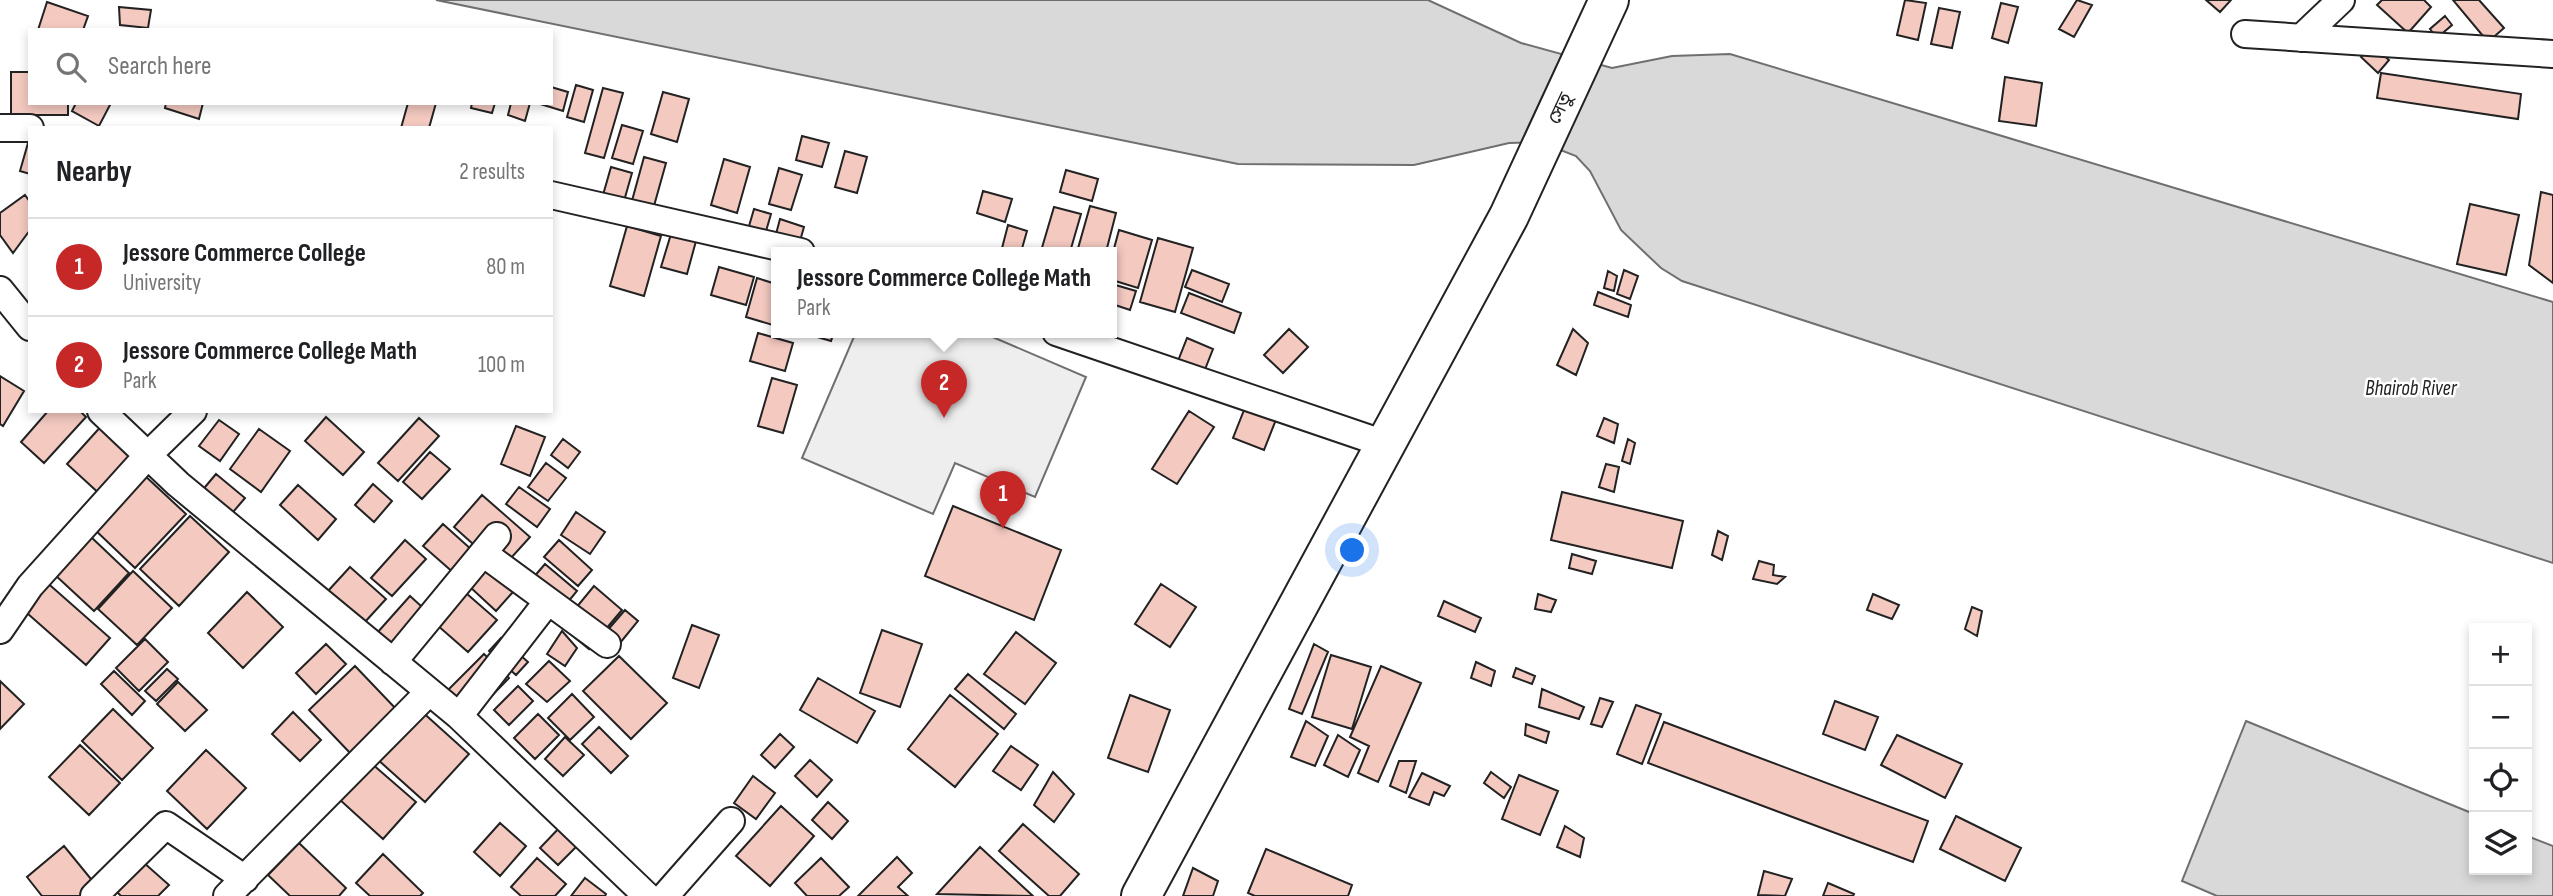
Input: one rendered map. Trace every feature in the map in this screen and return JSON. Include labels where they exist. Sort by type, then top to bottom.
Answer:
[{"type":"highway","name":"সেতু","points":[[1141,896],[1509,216],[1609,0]]},
{"type":"street","points":[[2301,38],[2341,0]]},
{"type":"street","points":[[2245,34],[2553,54]]},
{"type":"street","points":[[0,128],[28,128]]},
{"type":"street","points":[[553,195],[779,247]]},
{"type":"street","points":[[4,302],[28,325]]},
{"type":"street","points":[[1074,338],[1385,444]]},
{"type":"street","points":[[103,413],[148,455],[459,716],[647,896]]},
{"type":"street","points":[[0,630],[30,586],[148,455],[191,413]]},
{"type":"street","points":[[393,662],[490,545],[548,601],[607,644]]},
{"type":"street","points":[[459,716],[548,601]]},
{"type":"street","points":[[94,896],[166,825],[236,887],[429,692]]},
{"type":"street","points":[[665,896],[731,821]]},
{"type":"shaded area","points":[[853,338],[995,338],[1086,377],[1035,497],[955,463],[933,514],[802,458]]},
{"type":"water","name":"Bhairob River","points":[[436,0],[1428,0],[1521,43],[1612,68],[1672,56],[1730,54],[2553,302],[2553,563],[1682,281],[1661,268],[1621,230],[1590,171],[1576,156],[1540,142],[1509,143],[1414,165],[1238,164]]},
{"type":"water","points":[[2246,721],[2469,812],[2469,875],[2532,875],[2532,838],[2553,846],[2553,896],[2217,896],[2182,881]]},
{"type":"building","points":[[1905,0],[1926,3],[1918,40],[1897,35]]},
{"type":"building","points":[[2077,0],[2092,5],[2074,37],[2059,29]]},
{"type":"building","points":[[2206,0],[2231,0],[2220,12]]},
{"type":"building","points":[[2382,0],[2424,0],[2431,7],[2408,33],[2377,5]]},
{"type":"building","points":[[2453,0],[2479,0],[2504,28],[2488,42]]},
{"type":"building","points":[[47,2],[88,16],[84,28],[39,28]]},
{"type":"building","points":[[2001,3],[2018,7],[2008,43],[1992,38]]},
{"type":"building","points":[[119,7],[151,10],[148,28],[120,25]]},
{"type":"building","points":[[1939,8],[1960,12],[1952,48],[1931,44]]},
{"type":"building","points":[[2445,16],[2452,25],[2437,38],[2430,29]]},
{"type":"building","points":[[2372,45],[2389,60],[2378,73],[2361,57]]},
{"type":"building","points":[[11,72],[28,72],[28,105],[68,105],[68,115],[11,115]]},
{"type":"building","points":[[2381,73],[2521,94],[2518,119],[2377,98]]},
{"type":"building","points":[[2005,77],[2042,83],[2036,126],[1999,121]]},
{"type":"building","points":[[576,85],[593,90],[584,122],[567,117]]},
{"type":"building","points":[[553,88],[568,92],[563,111],[544,105],[553,105]]},
{"type":"building","points":[[603,88],[623,93],[604,158],[585,153]]},
{"type":"building","points":[[663,92],[689,99],[677,142],[651,134]]},
{"type":"building","points":[[75,105],[110,105],[99,126],[72,111]]},
{"type":"building","points":[[166,105],[202,105],[199,119],[165,108]]},
{"type":"building","points":[[407,105],[435,105],[430,126],[402,126]]},
{"type":"building","points":[[472,105],[494,105],[492,113],[471,108]]},
{"type":"building","points":[[510,105],[529,105],[525,121],[508,115]]},
{"type":"building","points":[[622,125],[643,131],[633,164],[612,158]]},
{"type":"building","points":[[802,136],[829,143],[822,167],[796,160]]},
{"type":"building","points":[[28,143],[28,173],[20,171]]},
{"type":"building","points":[[845,151],[867,157],[857,193],[835,187]]},
{"type":"building","points":[[644,157],[666,163],[652,213],[630,208]]},
{"type":"building","points":[[724,159],[750,167],[737,213],[711,205]]},
{"type":"building","points":[[611,167],[632,173],[622,208],[601,202]]},
{"type":"building","points":[[779,168],[802,175],[791,210],[769,204]]},
{"type":"building","points":[[1066,170],[1098,179],[1092,201],[1060,192]]},
{"type":"building","points":[[983,191],[1012,199],[1005,222],[977,213]]},
{"type":"building","points":[[2541,192],[2553,195],[2553,283],[2529,265]]},
{"type":"building","points":[[25,195],[28,199],[28,233],[13,253],[0,235],[0,213]]},
{"type":"building","points":[[2470,204],[2519,215],[2506,275],[2457,264]]},
{"type":"building","points":[[1090,206],[1116,213],[1107,247],[1078,247]]},
{"type":"building","points":[[1054,207],[1081,214],[1071,247],[1042,247]]},
{"type":"building","points":[[754,209],[771,214],[764,238],[747,233]]},
{"type":"building","points":[[780,219],[804,227],[800,241],[776,234]]},
{"type":"building","points":[[1008,225],[1027,231],[1022,247],[1002,247]]},
{"type":"building","points":[[627,226],[661,236],[644,296],[610,286]]},
{"type":"building","points":[[1119,230],[1152,240],[1138,288],[1117,282],[1117,247],[1114,247]]},
{"type":"building","points":[[671,234],[696,241],[687,274],[661,267]]},
{"type":"building","points":[[1158,238],[1193,248],[1175,312],[1140,302]]},
{"type":"building","points":[[719,267],[754,277],[746,305],[711,295]]},
{"type":"building","points":[[1192,270],[1229,284],[1222,302],[1185,287]]},
{"type":"building","points":[[1624,270],[1638,276],[1630,299],[1617,294]]},
{"type":"building","points":[[1608,271],[1617,276],[1614,291],[1604,288]]},
{"type":"building","points":[[757,278],[771,282],[771,324],[746,317]]},
{"type":"building","points":[[1117,285],[1136,291],[1130,310],[1117,306]]},
{"type":"building","points":[[1598,292],[1631,305],[1628,317],[1594,305]]},
{"type":"building","points":[[1189,293],[1241,313],[1234,333],[1181,313]]},
{"type":"building","points":[[1289,329],[1308,347],[1283,373],[1264,355]]},
{"type":"building","points":[[1573,329],[1588,343],[1576,375],[1557,365]]},
{"type":"building","points":[[758,333],[793,343],[785,371],[750,361]]},
{"type":"building","points":[[1187,338],[1213,349],[1202,377],[1176,366]]},
{"type":"building","points":[[0,376],[24,391],[3,426],[0,424]]},
{"type":"building","points":[[772,378],[797,385],[783,433],[758,426]]},
{"type":"building","points":[[1248,400],[1279,412],[1264,450],[1233,438]]},
{"type":"building","points":[[1189,411],[1214,427],[1177,484],[1152,469]]},
{"type":"building","points":[[46,413],[82,413],[86,417],[44,463],[21,442]]},
{"type":"building","points":[[326,417],[364,452],[343,475],[305,441]]},
{"type":"building","points":[[419,418],[439,436],[398,481],[378,463]]},
{"type":"building","points":[[1604,418],[1618,424],[1614,443],[1597,436]]},
{"type":"building","points":[[219,420],[239,434],[220,461],[199,446]]},
{"type":"building","points":[[104,423],[140,456],[102,496],[67,464]]},
{"type":"building","points":[[516,426],[545,437],[530,476],[501,464]]},
{"type":"building","points":[[259,429],[290,451],[261,492],[230,469]]},
{"type":"building","points":[[563,439],[580,452],[568,468],[551,455]]},
{"type":"building","points":[[1628,439],[1635,443],[1630,464],[1622,461]]},
{"type":"building","points":[[430,452],[450,469],[422,499],[403,482]]},
{"type":"building","points":[[546,463],[566,478],[548,501],[528,487]]},
{"type":"building","points":[[1606,464],[1619,467],[1614,492],[1599,487]]},
{"type":"building","points":[[143,474],[186,514],[135,568],[93,528]]},
{"type":"building","points":[[216,474],[245,498],[228,518],[200,493]]},
{"type":"building","points":[[373,484],[392,501],[374,522],[355,505]]},
{"type":"building","points":[[298,485],[336,519],[318,540],[280,505]]},
{"type":"building","points":[[519,487],[550,509],[537,527],[506,504]]},
{"type":"building","points":[[1562,492],[1683,521],[1672,568],[1551,540]]},
{"type":"building","points":[[482,495],[530,537],[501,569],[454,527]]},
{"type":"building","points":[[953,506],[1061,550],[1034,620],[925,576]]},
{"type":"building","points":[[576,512],[605,532],[590,554],[561,535]]},
{"type":"building","points":[[190,516],[229,552],[179,606],[140,569]]},
{"type":"building","points":[[443,524],[482,559],[463,581],[423,546]]},
{"type":"building","points":[[1718,531],[1728,536],[1722,560],[1712,555]]},
{"type":"building","points":[[90,536],[129,573],[94,611],[54,574]]},
{"type":"building","points":[[405,540],[426,559],[392,596],[371,578]]},
{"type":"building","points":[[559,540],[592,570],[578,586],[544,557]]},
{"type":"building","points":[[1572,554],[1596,561],[1592,574],[1569,568]]},
{"type":"building","points":[[1759,561],[1774,565],[1773,575],[1785,577],[1777,584],[1753,579]]},
{"type":"building","points":[[545,564],[577,591],[559,613],[527,585]]},
{"type":"building","points":[[350,567],[386,599],[364,623],[328,591]]},
{"type":"building","points":[[486,568],[513,592],[496,611],[470,587]]},
{"type":"building","points":[[133,571],[172,608],[137,645],[98,609]]},
{"type":"building","points":[[35,572],[110,638],[86,665],[11,599]]},
{"type":"building","points":[[1161,584],[1196,607],[1170,647],[1135,624]]},
{"type":"building","points":[[594,586],[622,610],[589,649],[561,626]]},
{"type":"building","points":[[247,592],[283,627],[243,668],[208,633]]},
{"type":"building","points":[[466,593],[497,620],[468,652],[437,625]]},
{"type":"building","points":[[1538,594],[1556,600],[1551,612],[1535,609]]},
{"type":"building","points":[[1873,594],[1899,605],[1892,619],[1867,610]]},
{"type":"building","points":[[410,596],[432,616],[400,653],[377,633]]},
{"type":"building","points":[[1444,601],[1481,618],[1475,632],[1438,616]]},
{"type":"building","points":[[1972,607],[1982,611],[1977,636],[1965,629]]},
{"type":"building","points":[[625,610],[638,621],[620,643],[606,632]]},
{"type":"building","points":[[692,625],[719,635],[699,688],[673,678]]},
{"type":"building","points":[[882,630],[922,644],[900,707],[860,693]]},
{"type":"building","points":[[562,631],[577,648],[565,666],[547,654]]},
{"type":"building","points":[[1016,632],[1056,663],[1025,704],[984,674]]},
{"type":"building","points":[[501,638],[528,662],[516,675],[489,651]]},
{"type":"building","points":[[145,639],[168,662],[139,691],[116,668]]},
{"type":"building","points":[[326,644],[346,664],[316,694],[296,673]]},
{"type":"building","points":[[1314,644],[1328,652],[1302,714],[1289,709]]},
{"type":"building","points":[[484,654],[509,678],[469,719],[444,694]]},
{"type":"building","points":[[1331,655],[1371,667],[1352,729],[1312,717]]},
{"type":"building","points":[[619,656],[667,703],[631,739],[583,691]]},
{"type":"building","points":[[549,661],[570,681],[547,702],[526,684]]},
{"type":"building","points":[[1476,662],[1495,671],[1491,686],[1471,678]]},
{"type":"building","points":[[355,666],[398,711],[352,755],[309,710]]},
{"type":"building","points":[[1381,666],[1421,683],[1378,782],[1358,773],[1369,746],[1350,737]]},
{"type":"building","points":[[1516,668],[1535,676],[1532,684],[1513,677]]},
{"type":"building","points":[[167,669],[178,679],[156,701],[145,691]]},
{"type":"building","points":[[114,671],[145,701],[132,715],[101,684]]},
{"type":"building","points":[[968,674],[1016,714],[1004,729],[955,689]]},
{"type":"building","points":[[818,678],[875,711],[857,743],[800,710]]},
{"type":"building","points":[[0,681],[24,704],[0,729]]},
{"type":"building","points":[[178,682],[207,710],[185,731],[157,704]]},
{"type":"building","points":[[518,686],[533,701],[509,725],[494,710]]},
{"type":"building","points":[[1542,689],[1584,707],[1579,719],[1539,707]]},
{"type":"building","points":[[572,694],[594,717],[570,740],[548,718]]},
{"type":"building","points":[[950,695],[998,734],[955,787],[908,749]]},
{"type":"building","points":[[1130,695],[1170,710],[1148,772],[1108,758]]},
{"type":"building","points":[[1600,698],[1613,702],[1602,727],[1591,724]]},
{"type":"building","points":[[1835,701],[1878,717],[1865,750],[1823,734]]},
{"type":"building","points":[[1636,705],[1661,714],[1642,764],[1617,754]]},
{"type":"building","points":[[113,709],[153,748],[122,780],[82,741]]},
{"type":"building","points":[[419,709],[469,754],[425,802],[376,758]]},
{"type":"building","points":[[293,712],[321,740],[300,761],[272,734]]},
{"type":"building","points":[[538,714],[559,735],[535,759],[514,738]]},
{"type":"building","points":[[1306,721],[1328,736],[1315,766],[1291,757]]},
{"type":"building","points":[[1664,722],[1928,821],[1913,862],[1648,763]]},
{"type":"building","points":[[1526,724],[1549,732],[1546,743],[1525,735]]},
{"type":"building","points":[[599,727],[628,756],[611,773],[582,744]]},
{"type":"building","points":[[780,734],[794,747],[775,768],[761,755]]},
{"type":"building","points":[[1338,735],[1360,750],[1348,777],[1324,765]]},
{"type":"building","points":[[1897,735],[1962,764],[1945,798],[1881,765]]},
{"type":"building","points":[[565,737],[584,755],[563,776],[545,759]]},
{"type":"building","points":[[80,745],[120,783],[89,815],[49,777]]},
{"type":"building","points":[[1011,746],[1038,765],[1021,790],[993,771]]},
{"type":"building","points":[[206,750],[246,788],[207,829],[167,791]]},
{"type":"building","points":[[810,760],[832,780],[817,797],[795,776]]},
{"type":"building","points":[[1399,761],[1416,761],[1406,793],[1390,786]]},
{"type":"building","points":[[371,763],[416,802],[383,839],[339,799]]},
{"type":"building","points":[[1053,772],[1074,794],[1054,822],[1034,805]]},
{"type":"building","points":[[1491,772],[1511,787],[1504,798],[1484,783]]},
{"type":"building","points":[[1422,773],[1450,786],[1444,796],[1434,792],[1429,805],[1409,797]]},
{"type":"building","points":[[1519,775],[1558,791],[1540,835],[1502,819]]},
{"type":"building","points":[[753,776],[775,793],[756,819],[734,803]]},
{"type":"building","points":[[828,802],[848,821],[832,839],[812,820]]},
{"type":"building","points":[[781,806],[814,836],[770,886],[736,856]]},
{"type":"building","points":[[1956,816],[2021,848],[2005,881],[1940,849]]},
{"type":"building","points":[[500,823],[526,846],[500,876],[474,852]]},
{"type":"building","points":[[1023,824],[1079,874],[1060,896],[1049,896],[999,851]]},
{"type":"building","points":[[562,825],[580,843],[558,865],[540,848]]},
{"type":"building","points":[[1565,826],[1584,838],[1580,857],[1557,847]]},
{"type":"building","points":[[299,843],[346,888],[339,896],[290,896],[268,875]]},
{"type":"building","points":[[64,846],[100,890],[92,896],[42,896],[27,877]]},
{"type":"building","points":[[980,847],[1033,896],[937,894]]},
{"type":"building","points":[[1266,849],[1352,885],[1348,896],[1255,896],[1248,893]]},
{"type":"building","points":[[383,854],[423,893],[420,896],[370,896],[356,883]]},
{"type":"building","points":[[897,857],[912,873],[898,887],[908,896],[858,896]]},
{"type":"building","points":[[537,858],[566,884],[555,896],[521,896],[511,887]]},
{"type":"building","points":[[821,858],[849,887],[839,896],[807,896],[795,883]]},
{"type":"building","points":[[143,862],[169,885],[158,896],[121,896],[116,891]]},
{"type":"building","points":[[1193,868],[1218,881],[1213,896],[1183,896]]},
{"type":"building","points":[[1764,871],[1792,879],[1785,896],[1758,895]]},
{"type":"building","points":[[585,878],[606,894],[605,896],[571,896]]},
{"type":"building","points":[[1828,883],[1854,894],[1823,896]]},
{"type":"place","name":"Jessore Commerce College Math","points":[[944,418]]},
{"type":"place","name":"Jessore Commerce College","points":[[1003,529]]}]
